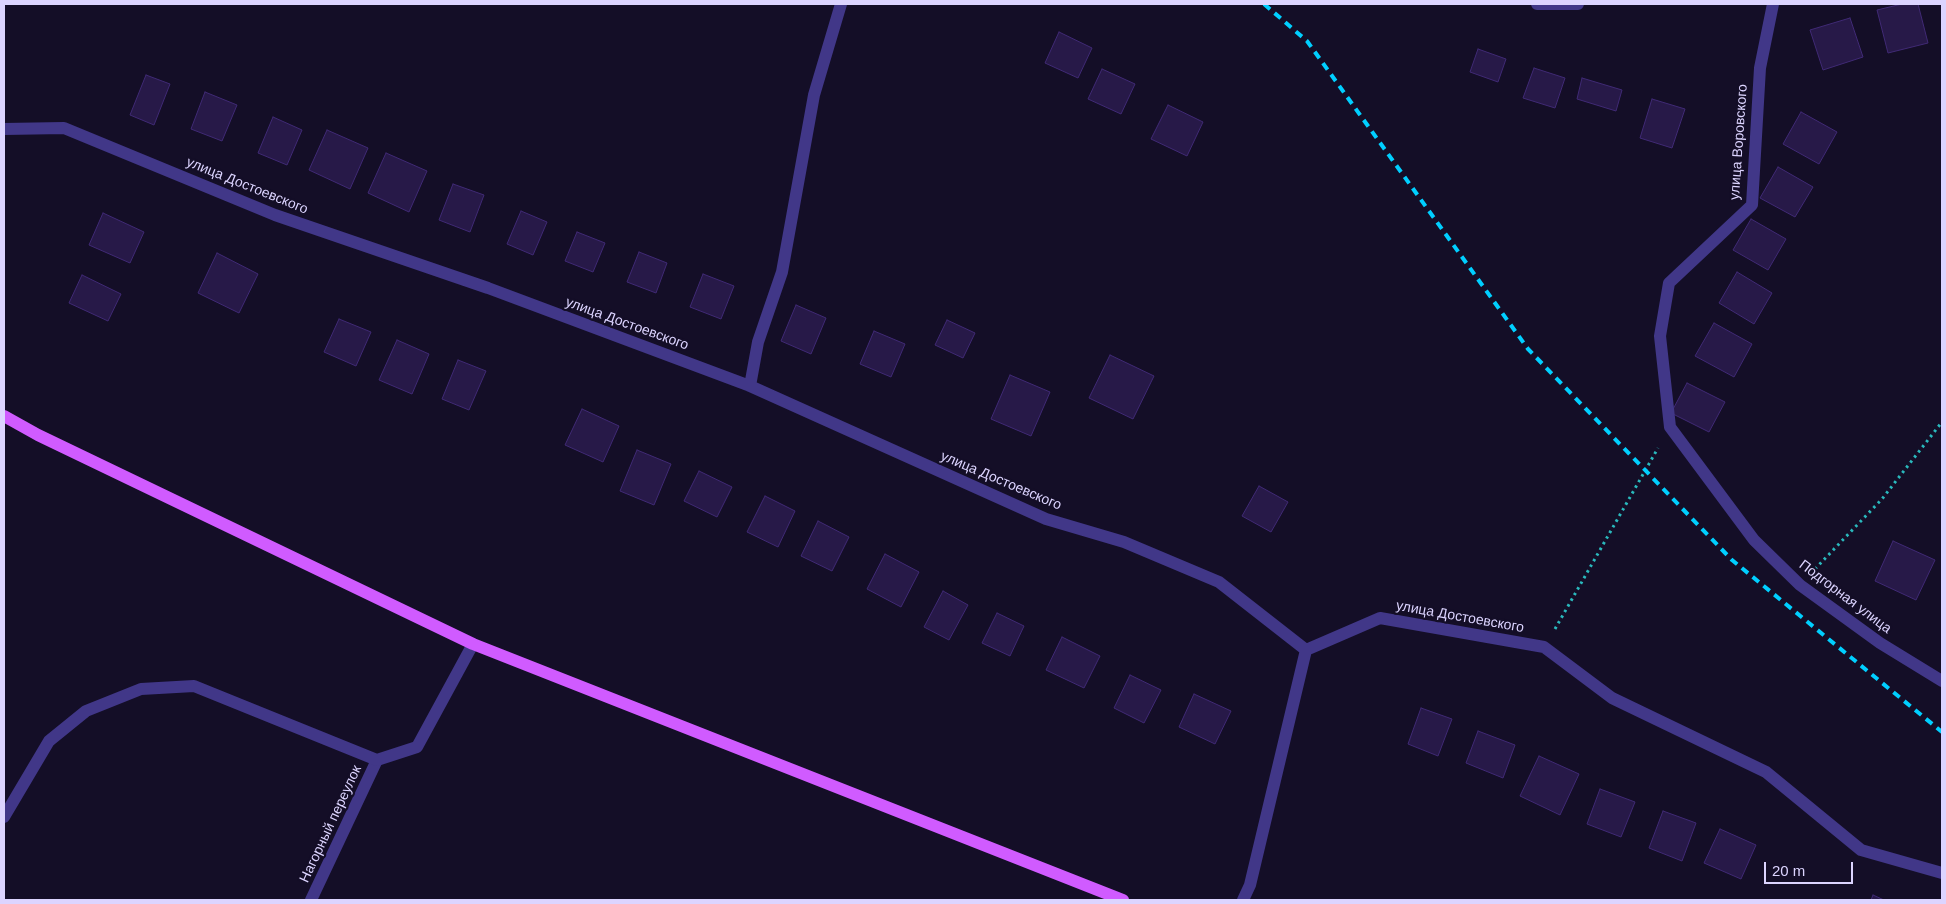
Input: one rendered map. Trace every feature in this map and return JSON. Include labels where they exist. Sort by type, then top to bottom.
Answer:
[{"type":"main road","points":[[4,416],[38,435],[473,644],[1123,900]]},
{"type":"street","points":[[750,386],[758,342],[782,272],[814,95],[841,4]]},
{"type":"street","points":[[1537,4],[1578,4]]},
{"type":"street","name":"улица Воровского","points":[[1670,427],[1660,336],[1669,283],[1752,205],[1760,68],[1773,4]]},
{"type":"street","name":"улица Достоевского","points":[[4,129],[64,128],[275,215],[488,288],[750,386],[1046,519],[1124,542],[1219,582],[1306,650],[1380,618],[1544,647],[1612,698],[1766,772],[1861,850],[1942,873]]},
{"type":"street","name":"Подгорная улица","points":[[1670,427],[1754,540],[1800,584],[1880,644],[1942,681]]},
{"type":"street","points":[[4,817],[49,741],[86,711],[141,689],[194,686],[377,760],[417,748],[473,644]]},
{"type":"street","points":[[1243,900],[1250,885],[1306,650]]},
{"type":"street","name":"Нагорный переулок","points":[[311,900],[377,760]]},
{"type":"path","points":[[1800,584],[1882,499],[1942,422]]},
{"type":"path","points":[[1544,647],[1670,427]]},
{"type":"building","points":[[1902,4],[1918,4],[1928,43],[1888,53],[1877,10]]},
{"type":"building","points":[[1850,18],[1863,57],[1823,70],[1810,30]]},
{"type":"building","points":[[1059,32],[1092,48],[1078,78],[1045,63]]},
{"type":"building","points":[[1478,49],[1506,59],[1498,82],[1470,72]]},
{"type":"building","points":[[1534,68],[1565,78],[1555,108],[1523,98]]},
{"type":"building","points":[[1102,69],[1135,84],[1121,114],[1088,99]]},
{"type":"building","points":[[146,75],[170,84],[154,125],[130,115]]},
{"type":"building","points":[[1582,78],[1622,90],[1616,111],[1577,99]]},
{"type":"building","points":[[205,92],[237,105],[222,141],[191,129]]},
{"type":"building","points":[[1652,99],[1685,109],[1672,148],[1640,138]]},
{"type":"building","points":[[1168,105],[1203,122],[1187,156],[1151,139]]},
{"type":"building","points":[[1801,112],[1837,132],[1819,164],[1783,144]]},
{"type":"building","points":[[273,117],[302,130],[287,165],[258,153]]},
{"type":"building","points":[[327,130],[368,148],[350,189],[309,170]]},
{"type":"building","points":[[386,153],[427,171],[409,212],[368,193]]},
{"type":"building","points":[[1778,167],[1813,187],[1795,217],[1760,198]]},
{"type":"building","points":[[453,184],[484,195],[470,232],[439,220]]},
{"type":"building","points":[[521,211],[547,222],[533,255],[507,244]]},
{"type":"building","points":[[103,213],[144,232],[130,263],[89,245]]},
{"type":"building","points":[[1751,219],[1786,239],[1768,270],[1733,250]]},
{"type":"building","points":[[577,232],[605,243],[593,272],[565,261]]},
{"type":"building","points":[[639,252],[667,263],[656,293],[627,282]]},
{"type":"building","points":[[217,253],[258,274],[239,313],[198,293]]},
{"type":"building","points":[[1737,272],[1772,293],[1754,324],[1719,303]]},
{"type":"building","points":[[703,274],[734,286],[721,319],[690,307]]},
{"type":"building","points":[[82,275],[121,294],[108,321],[69,303]]},
{"type":"building","points":[[796,305],[826,318],[811,354],[781,341]]},
{"type":"building","points":[[339,319],[371,332],[356,366],[324,352]]},
{"type":"building","points":[[947,320],[975,333],[963,358],[935,345]]},
{"type":"building","points":[[1714,323],[1752,344],[1734,377],[1695,356]]},
{"type":"building","points":[[874,331],[905,344],[891,377],[860,364]]},
{"type":"building","points":[[397,340],[429,354],[412,394],[379,380]]},
{"type":"building","points":[[1110,355],[1154,376],[1133,419],[1089,398]]},
{"type":"building","points":[[458,360],[486,371],[469,410],[442,399]]},
{"type":"building","points":[[1010,375],[1050,392],[1031,436],[991,419]]},
{"type":"building","points":[[1687,383],[1725,402],[1709,432],[1671,413]]},
{"type":"building","points":[[582,409],[619,426],[603,462],[565,445]]},
{"type":"building","points":[[637,450],[671,464],[654,505],[620,491]]},
{"type":"building","points":[[699,471],[732,487],[717,517],[684,501]]},
{"type":"building","points":[[1259,486],[1288,502],[1271,532],[1242,516]]},
{"type":"building","points":[[765,496],[795,511],[778,547],[747,532]]},
{"type":"building","points":[[818,521],[849,537],[832,571],[801,556]]},
{"type":"building","points":[[1893,541],[1935,560],[1916,600],[1875,581]]},
{"type":"building","points":[[885,554],[919,572],[901,607],[867,589]]},
{"type":"building","points":[[943,591],[968,605],[949,640],[924,627]]},
{"type":"building","points":[[997,613],[1024,626],[1010,656],[982,643]]},
{"type":"building","points":[[1062,637],[1100,656],[1084,688],[1046,670]]},
{"type":"building","points":[[1130,675],[1161,690],[1144,723],[1114,708]]},
{"type":"building","points":[[1194,694],[1231,711],[1215,744],[1179,727]]},
{"type":"building","points":[[1421,708],[1452,719],[1438,756],[1408,744]]},
{"type":"building","points":[[1478,731],[1515,745],[1503,778],[1466,763]]},
{"type":"building","points":[[1539,756],[1579,774],[1560,815],[1520,796]]},
{"type":"building","points":[[1600,789],[1635,802],[1621,837],[1587,824]]},
{"type":"building","points":[[1663,811],[1696,823],[1682,861],[1649,848]]},
{"type":"building","points":[[1720,829],[1756,845],[1741,879],[1704,863]]},
{"type":"building","points":[[1873,895],[1884,900],[1871,900]]},
{"type":"railway","points":[[1264,4],[1307,41],[1528,349],[1732,560],[1942,732]]}]
